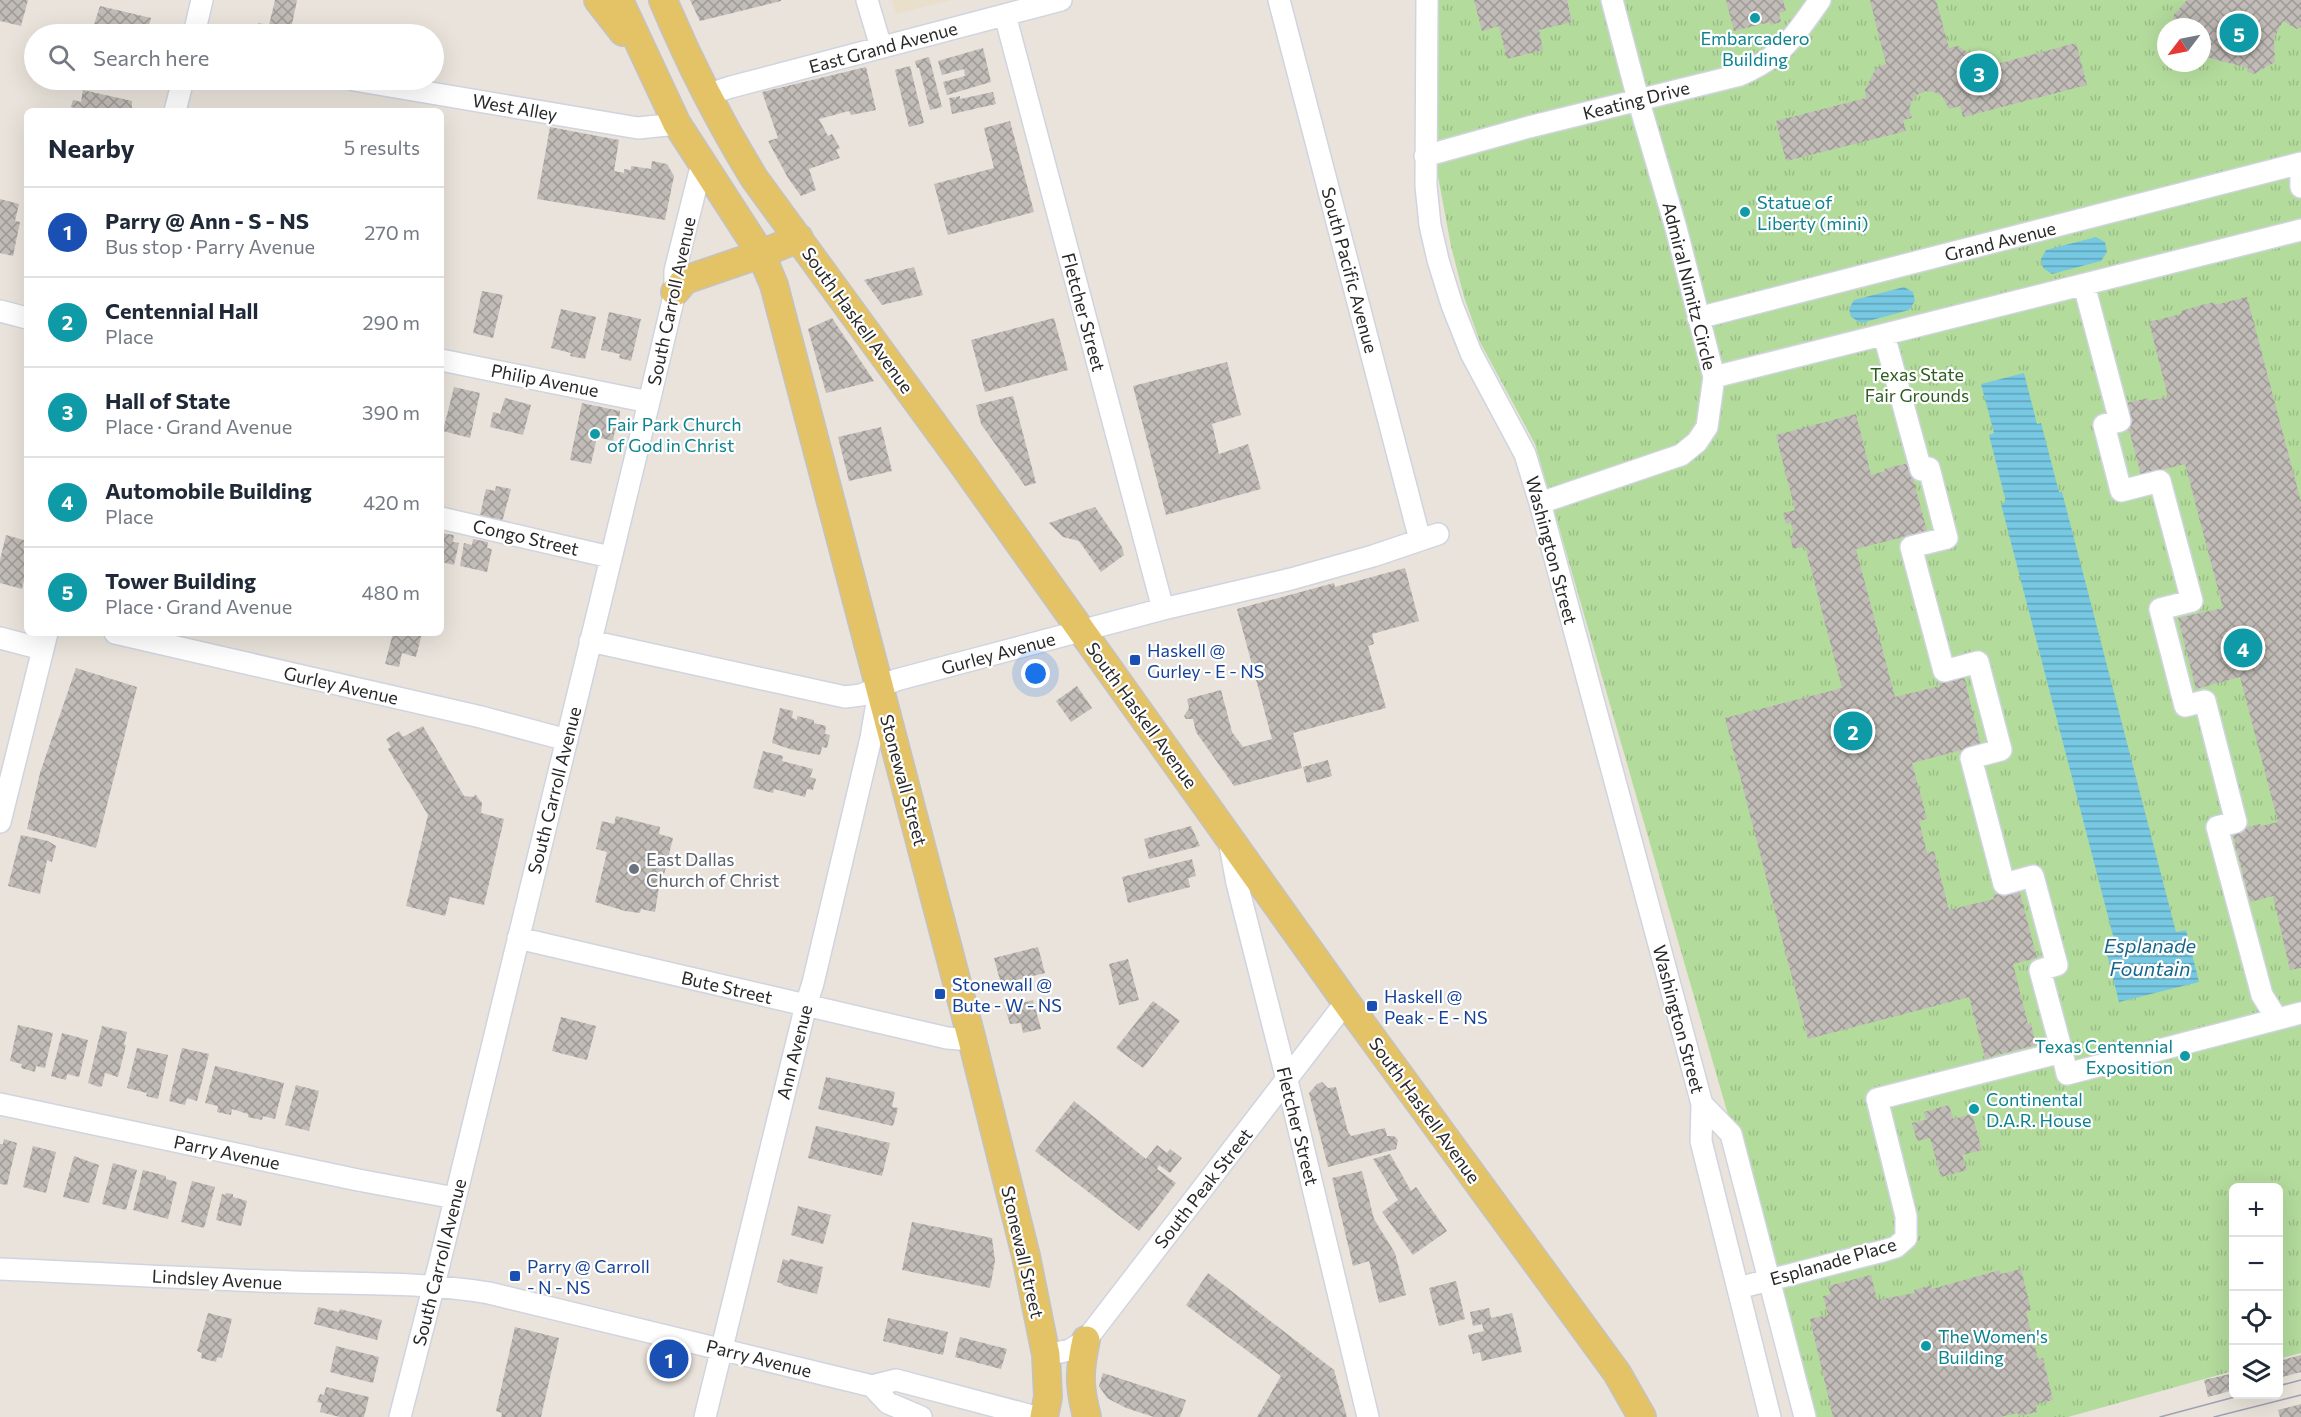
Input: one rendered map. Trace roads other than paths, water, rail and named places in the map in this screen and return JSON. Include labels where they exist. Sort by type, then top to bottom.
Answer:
[{"type":"main road","points":[[598,0],[649,67]]},
{"type":"main road","points":[[619,0],[677,124],[702,163]]},
{"type":"main road","name":"South Haskell Avenue","points":[[662,1],[706,95],[754,178],[1617,1373],[1642,1417]]},
{"type":"main road","name":"Stonewall Street","points":[[702,163],[761,254],[774,285],[972,1040],[1026,1256],[1047,1355],[1048,1397],[1044,1417]]},
{"type":"main road","points":[[675,292],[685,280],[761,254],[799,238]]},
{"type":"main road","points":[[1086,1340],[1081,1364],[1080,1388],[1087,1417]]},
{"type":"street","points":[[196,24],[202,0]]},
{"type":"street","points":[[867,0],[881,47]]},
{"type":"street","name":"East Grand Avenue","points":[[706,95],[1061,0]]},
{"type":"street","name":"South Pacific Avenue","points":[[1280,0],[1429,537]]},
{"type":"street","name":"Washington Street","points":[[1427,0],[1425,156],[1430,225],[1452,305],[1471,353],[1525,454],[1540,503],[1702,1104],[1701,1141],[1770,1417]]},
{"type":"street","name":"Admiral Nimitz Circle","points":[[1540,503],[1681,455],[1697,442],[1707,427],[1714,377],[1673,216],[1638,99],[1612,0]]},
{"type":"street","name":"Keating Drive","points":[[1425,156],[1638,99],[1740,75],[1764,64],[1792,40],[1820,0]]},
{"type":"street","name":"Fletcher Street","points":[[1005,15],[1163,609]]},
{"type":"street","points":[[176,108],[180,90]]},
{"type":"street","name":"West Alley","points":[[412,90],[638,129],[677,124]]},
{"type":"street","name":"South Carroll Avenue","points":[[400,1417],[434,1286],[649,402],[675,292],[675,271],[702,163]]},
{"type":"street","name":"Grand Avenue","points":[[1698,318],[2301,163]]},
{"type":"street","points":[[2301,168],[2301,187]]},
{"type":"street","points":[[1714,377],[2301,230]]},
{"type":"street","points":[[2084,285],[2120,421],[2104,425],[2121,491],[2160,481],[2192,601],[2160,609],[2185,706],[2205,701],[2236,822],[2217,827],[2262,995],[2277,1019]]},
{"type":"street","points":[[0,311],[24,317]]},
{"type":"street","points":[[1884,334],[1921,470],[1929,468],[1947,538],[1911,547],[1944,671],[1978,662],[2001,750],[1971,758],[2004,884],[2034,876],[2057,965],[2040,969],[2067,1074],[2301,1013]]},
{"type":"street","name":"Philip Avenue","points":[[444,361],[649,402]]},
{"type":"street","name":"Congo Street","points":[[444,519],[610,557]]},
{"type":"street","name":"Gurley Avenue","points":[[590,642],[845,697],[861,695],[896,680],[1163,609],[1291,579],[1373,556],[1429,537]]},
{"type":"street","name":"Gurley Avenue","points":[[128,636],[481,717],[567,740]]},
{"type":"street","points":[[0,638],[45,641],[0,822]]},
{"type":"street","name":"Ann Avenue","points":[[705,1417],[813,983],[871,738],[880,687]]},
{"type":"street","name":"Fletcher Street","points":[[1228,834],[1237,883],[1368,1417]]},
{"type":"street","name":"Bute Street","points":[[518,938],[947,1038],[972,1040]]},
{"type":"street","name":"South Peak Street","points":[[1047,1355],[1071,1350],[1086,1340],[1347,1002]]},
{"type":"street","name":"Esplanade Place","points":[[1738,1288],[1883,1251],[1901,1244],[1906,1238],[1906,1216],[1876,1099],[2062,1052]]},
{"type":"street","name":"Parry Avenue","points":[[0,1104],[358,1180],[455,1198]]},
{"type":"street","name":"Washington Street","points":[[1702,1104],[1731,1134],[1805,1417]]},
{"type":"street","name":"Lindsley Avenue","points":[[0,1269],[434,1286]]},
{"type":"street","name":"Parry Avenue","points":[[434,1286],[489,1293],[873,1386],[896,1380],[1036,1417]]},
{"type":"street","name":"Parry Avenue","points":[[873,1386],[888,1403],[921,1417]]},
{"type":"water","points":[[2096,237],[2105,242],[2107,252],[2101,261],[2052,274],[2043,268],[2041,259],[2046,250]]},
{"type":"water","points":[[1904,287],[1913,292],[1915,301],[1909,310],[1861,323],[1851,317],[1849,309],[1854,300]]},
{"type":"water","name":"Esplanade Fountain","points":[[2024,373],[2037,424],[2041,423],[2059,492],[2062,492],[2176,932],[2186,930],[2199,982],[2119,1002],[2106,950],[2116,947],[2001,504],[2006,502],[1989,435],[1994,433],[1981,384]]},
{"type":"tram line","points":[[2283,1385],[2301,1380]]},
{"type":"tram line","points":[[2214,1417],[2301,1395]]},
{"type":"tram line","points":[[2160,1417],[2229,1399]]},
{"type":"place","name":"Embarcadero Building","points":[[1755,18]]},
{"type":"place","name":"Tower Building","points":[[2239,33]]},
{"type":"place","name":"Hall of State","points":[[1979,73]]},
{"type":"place","name":"Statue of Liberty (mini)","points":[[1745,212]]},
{"type":"place","name":"Fair Park Church of God in Christ","points":[[595,434]]},
{"type":"place","name":"Automobile Building","points":[[2243,648]]},
{"type":"place","name":"Haskell @ Gurley - E - NS","points":[[1135,660]]},
{"type":"place","name":"Centennial Hall","points":[[1853,731]]},
{"type":"place","name":"East Dallas Church of Christ","points":[[634,869]]},
{"type":"place","name":"Stonewall @ Bute - W - NS","points":[[940,994]]},
{"type":"place","name":"Haskell @ Peak - E - NS","points":[[1372,1006]]},
{"type":"place","name":"Texas Centennial Exposition","points":[[2185,1056]]},
{"type":"place","name":"Continental D.A.R. House","points":[[1974,1109]]},
{"type":"place","name":"Parry @ Carroll - N - NS","points":[[515,1276]]},
{"type":"place","name":"The Women's Building","points":[[1926,1346]]},
{"type":"place","name":"Parry @ Ann - S - NS","points":[[669,1359]]},
{"type":"park label","name":"Texas State Fair Grounds","points":[[1917,384]]}]
